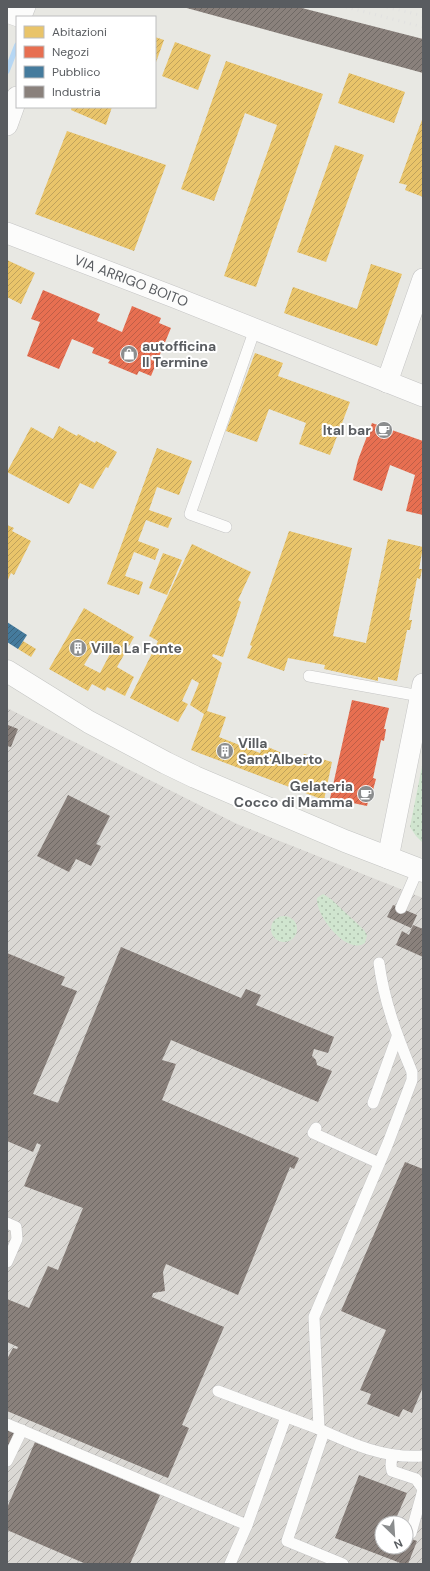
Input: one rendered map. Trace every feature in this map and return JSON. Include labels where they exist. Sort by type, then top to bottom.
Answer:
[{"type":"main road","points":[[7,671],[89,722],[172,766],[388,858],[420,870]]},
{"type":"street","points":[[7,12],[18,16]]},
{"type":"street","points":[[7,126],[16,100]]},
{"type":"street","name":"VIA ARRIGO BOITO","points":[[7,233],[174,297],[423,396]]},
{"type":"street","points":[[387,382],[423,279]]},
{"type":"street","points":[[388,858],[422,690]]},
{"type":"lane","points":[[226,527],[190,514],[255,329]]},
{"type":"lane","points":[[309,676],[422,690]]},
{"type":"lane","points":[[401,908],[420,870]]},
{"type":"lane","points":[[343,1564],[287,1541],[322,1430],[314,1317],[379,1163],[412,1080],[412,1072],[397,1037],[382,984],[379,963]]},
{"type":"lane","points":[[373,1103],[397,1037]]},
{"type":"lane","points":[[316,1128],[313,1133],[379,1163]]},
{"type":"lane","points":[[7,1224],[16,1227],[17,1239],[7,1262]]},
{"type":"lane","points":[[218,1391],[322,1430],[370,1450],[392,1455],[423,1456]]},
{"type":"lane","points":[[230,1564],[247,1525],[286,1417]]},
{"type":"lane","points":[[7,1424],[247,1525]]},
{"type":"lane","points":[[7,1461],[22,1430]]},
{"type":"lane","points":[[392,1455],[392,1471],[416,1479],[423,1489],[414,1522]]},
{"type":"shaded area","points":[[7,708],[237,824],[423,898],[423,1564],[7,1564]]},
{"type":"green space","points":[[423,761],[423,843],[410,827]]},
{"type":"green space","points":[[323,894],[331,899],[364,930],[367,935],[365,943],[358,945],[350,944],[341,939],[334,932],[321,914],[318,905],[317,898]]},
{"type":"green space","points":[[284,916],[293,920],[297,929],[293,938],[284,942],[275,938],[271,929],[275,920]]},
{"type":"building: Abitazioni","points":[[156,37],[164,40],[156,62]]},
{"type":"building: Abitazioni","points":[[175,42],[211,55],[198,90],[162,76]]},
{"type":"building: Abitazioni","points":[[226,61],[323,94],[256,287],[224,276],[277,125],[245,113],[214,201],[181,189]]},
{"type":"building: Abitazioni","points":[[349,73],[405,92],[394,123],[338,103]]},
{"type":"building: Abitazioni","points":[[72,108],[112,108],[106,125],[71,110]]},
{"type":"building: Abitazioni","points":[[423,117],[423,197],[405,190],[407,185],[399,183]]},
{"type":"building: Abitazioni","points":[[67,131],[166,165],[134,251],[35,214]]},
{"type":"building: Abitazioni","points":[[335,145],[364,155],[326,262],[297,252]]},
{"type":"building: Abitazioni","points":[[7,260],[35,273],[21,304],[7,297]]},
{"type":"building: Abitazioni","points":[[371,264],[402,274],[377,346],[284,313],[293,287],[357,309]]},
{"type":"building: Abitazioni","points":[[255,353],[283,363],[278,376],[350,402],[330,455],[299,444],[306,423],[269,409],[257,442],[226,431]]},
{"type":"building: Abitazioni","points":[[59,426],[77,436],[78,434],[95,443],[96,441],[117,452],[93,489],[80,483],[69,504],[7,472],[31,427],[53,439]]},
{"type":"building: Abitazioni","points":[[157,448],[192,461],[179,495],[157,487],[149,510],[172,518],[168,528],[146,520],[138,541],[159,549],[155,560],[134,552],[125,576],[143,582],[139,595],[107,584]]},
{"type":"building: Abitazioni","points":[[7,525],[14,528],[12,531],[31,541],[14,575],[11,573],[7,582]]},
{"type":"building: Abitazioni","points":[[289,531],[352,548],[333,636],[366,643],[388,539],[423,547],[419,569],[422,569],[420,579],[417,578],[409,620],[412,620],[410,630],[407,630],[397,681],[378,677],[378,681],[324,669],[325,665],[288,658],[284,671],[247,658],[252,646],[250,645]]},
{"type":"building: Abitazioni","points":[[192,544],[251,572],[238,600],[241,602],[223,657],[213,654],[212,656],[222,663],[207,711],[226,717],[219,737],[260,753],[263,745],[301,761],[304,754],[332,762],[324,800],[191,750],[204,714],[190,705],[199,683],[192,679],[182,701],[188,704],[178,722],[130,698],[158,641],[149,636]]},
{"type":"building: Abitazioni","points":[[163,553],[182,560],[167,595],[149,588]]},
{"type":"building: Abitazioni","name":"Villa La Fonte","points":[[84,608],[134,637],[117,667],[134,677],[125,696],[107,687],[105,691],[92,684],[88,691],[49,669]],"holes":[[[97,643],[111,652],[100,673],[84,665]]]},
{"type":"building: Abitazioni","points":[[23,641],[36,649],[31,657],[18,649]]},
{"type":"building: Negozi","points":[[43,290],[100,314],[97,321],[122,332],[132,306],[161,318],[159,323],[171,328],[151,376],[139,371],[137,375],[108,363],[110,360],[92,353],[94,348],[72,339],[59,369],[27,356],[40,322],[31,319]]},
{"type":"building: Negozi","points":[[372,423],[423,441],[423,515],[406,511],[415,475],[390,465],[382,491],[353,480],[358,460]]},
{"type":"building: Negozi","points":[[352,700],[389,708],[384,729],[386,729],[384,741],[381,740],[373,778],[376,779],[373,790],[371,790],[367,806],[348,802],[347,807],[329,803]]},
{"type":"building: Pubblico","points":[[7,622],[27,635],[18,649],[7,642]]},
{"type":"building: Industria","points":[[183,7],[298,7],[423,39],[423,73]]},
{"type":"building: Industria","points":[[8,725],[18,729],[11,747],[7,746]]},
{"type":"building: Industria","points":[[68,795],[110,816],[96,844],[101,846],[91,866],[76,859],[69,872],[37,856]]},
{"type":"building: Industria","points":[[393,905],[417,915],[411,928],[387,917]]},
{"type":"building: Industria","points":[[413,925],[423,929],[423,957],[396,945],[402,931],[409,935]]},
{"type":"building: Industria","points":[[121,947],[241,998],[246,989],[261,995],[256,1005],[334,1037],[328,1053],[314,1049],[312,1056],[316,1060],[317,1065],[332,1071],[318,1102],[171,1040],[162,1060],[176,1064],[162,1100],[299,1158],[294,1169],[290,1167],[238,1295],[166,1264],[163,1272],[165,1291],[153,1293],[152,1297],[224,1327],[182,1425],[189,1428],[168,1478],[7,1411],[7,1359],[13,1348],[17,1349],[18,1347],[7,1342],[7,1299],[29,1308],[48,1266],[58,1270],[83,1208],[24,1186],[41,1145],[37,1143],[33,1152],[7,1141],[7,953],[65,977],[61,985],[77,991],[33,1094],[58,1103]]},
{"type":"building: Industria","points":[[405,1162],[423,1169],[423,1387],[412,1413],[403,1409],[399,1417],[367,1404],[371,1394],[360,1390],[386,1330],[341,1311]]},
{"type":"building: Industria","points":[[7,1430],[14,1433],[7,1450]]},
{"type":"building: Industria","points":[[35,1442],[160,1495],[130,1564],[86,1564],[7,1530],[7,1508]]},
{"type":"building: Industria","points":[[359,1475],[407,1493],[397,1515],[374,1515],[374,1553],[335,1538]]},
{"type":"building: Industria","points":[[414,1540],[417,1541],[414,1549]]},
{"type":"building: Industria","points":[[379,1555],[412,1555],[408,1564],[403,1564]]},
{"type":"waterway","points":[[7,71],[16,48]]},
{"type":"railway","points":[[346,7],[423,27]]},
{"type":"railway","points":[[387,7],[423,16]]},
{"type":"place","name":"autofficina Il Termine","points":[[129,354]]},
{"type":"place","name":"Ital bar","points":[[384,430]]},
{"type":"place","name":"Villa La Fonte","points":[[78,648]]},
{"type":"place","name":"Villa Sant'Alberto","points":[[225,751]]},
{"type":"place","name":"Gelateria Cocco di Mamma","points":[[366,794]]}]
